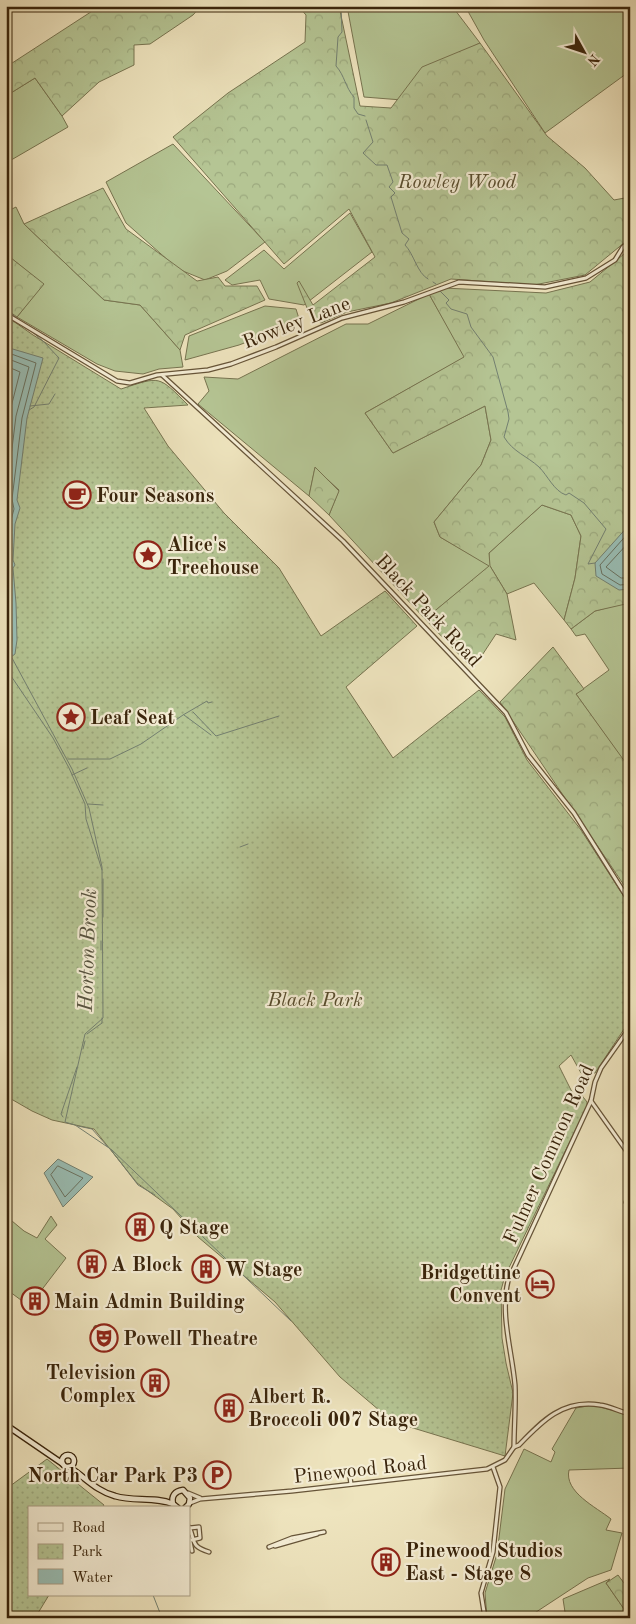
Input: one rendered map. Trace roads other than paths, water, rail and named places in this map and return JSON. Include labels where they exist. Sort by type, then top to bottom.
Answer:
[{"type":"street","name":"Rowley Lane","points":[[6,314],[117,381],[130,383],[152,376],[208,370],[231,364],[276,347],[342,318],[404,302],[459,282],[545,287],[586,278],[615,260],[623,247],[630,242]]},
{"type":"street","name":"Black Park Road","points":[[162,375],[343,541],[506,713],[528,756],[574,813],[630,902]]},
{"type":"street","name":"Fulmer Common Road","points":[[514,1447],[515,1386],[506,1319],[508,1281],[591,1101],[595,1082],[602,1068],[630,1027]]},
{"type":"street","points":[[591,1101],[630,1156]]},
{"type":"street","points":[[626,1202],[630,1195]]},
{"type":"street","points":[[96,1328],[110,1339]]},
{"type":"street","name":"Pinewood Road","points":[[190,1503],[200,1499],[475,1471],[494,1466],[505,1460],[514,1447],[543,1419],[562,1409],[581,1404],[600,1405],[630,1414]]},
{"type":"street","points":[[6,1413],[9,1420],[6,1425],[69,1467],[84,1480],[114,1496],[162,1499],[176,1506]]},
{"type":"street","points":[[47,1454],[64,1457],[70,1455],[75,1460],[84,1480]]},
{"type":"street","points":[[63,1464],[64,1457]]},
{"type":"street","points":[[69,1467],[74,1464],[75,1460]]},
{"type":"street","points":[[485,1618],[481,1593],[493,1552],[500,1487],[494,1466]]},
{"type":"street","points":[[350,1477],[352,1484]]},
{"type":"street","points":[[162,1499],[180,1490],[200,1499]]},
{"type":"street","points":[[188,1493],[190,1503],[188,1506]]},
{"type":"street","points":[[173,1504],[174,1494]]},
{"type":"street","points":[[190,1527],[199,1527],[200,1538],[190,1538]]},
{"type":"street","points":[[324,1532],[297,1541],[269,1547],[292,1538],[324,1532]]},
{"type":"street","points":[[190,1538],[192,1551]]},
{"type":"street","points":[[190,1538],[198,1548],[209,1552]]},
{"type":"water","points":[[6,347],[43,358],[27,418],[17,500],[20,508],[15,524],[13,560],[15,565],[13,568],[17,640],[15,654],[6,661]]},
{"type":"water","points":[[630,524],[630,589],[619,590],[596,576],[595,563]]},
{"type":"water","points":[[58,1159],[93,1177],[63,1207],[44,1173]]},
{"type":"waterway","points":[[341,6],[342,32],[338,37],[336,66],[354,97],[354,108],[358,114],[365,116]]},
{"type":"waterway","points":[[366,120],[373,142],[363,153],[376,165],[387,165],[393,182],[389,187],[395,193],[391,197],[402,233],[409,239],[405,245],[421,272],[428,279]]},
{"type":"waterway","points":[[440,291],[449,300],[446,303],[451,309],[467,314],[471,327],[493,357],[509,419],[504,437],[516,450],[539,467],[558,490],[566,495],[569,493],[584,503],[606,529],[588,564],[595,563]]},
{"type":"waterway","name":"Horton Brook","points":[[6,303],[7,310],[18,319]]},
{"type":"waterway","name":"Horton Brook","points":[[29,410],[34,407],[59,358],[30,330]]},
{"type":"waterway","points":[[30,406],[49,404],[55,394]]},
{"type":"waterway","name":"Horton Brook","points":[[12,658],[72,769],[89,808],[102,867],[103,1018],[85,1034],[65,1122],[75,1125],[112,1150],[291,1321]]},
{"type":"waterway","name":"Horton Brook","points":[[6,664],[7,670],[53,738],[69,768],[85,804],[86,819],[102,870]]},
{"type":"waterway","points":[[68,759],[110,759],[141,744],[207,701],[208,703],[212,702]]},
{"type":"waterway","points":[[193,712],[216,736],[279,716]]},
{"type":"waterway","points":[[184,715],[211,735]]},
{"type":"waterway","points":[[72,775],[87,768]]},
{"type":"waterway","points":[[88,804],[103,805]]},
{"type":"waterway","points":[[240,847],[248,844]]},
{"type":"waterway","name":"Horton Brook","points":[[103,879],[103,917]]},
{"type":"waterway","name":"Horton Brook","points":[[101,941],[101,950]]},
{"type":"waterway","name":"Horton Brook","points":[[87,1034],[102,1023],[102,1018]]},
{"type":"waterway","name":"Horton Brook","points":[[83,1049],[85,1041]]},
{"type":"waterway","name":"Horton Brook","points":[[63,1117],[61,1114],[77,1067]]},
{"type":"waterway","points":[[78,1126],[92,1129],[108,1147]]},
{"type":"waterway","points":[[111,1150],[138,1185],[155,1195]]},
{"type":"waterway","points":[[153,1596],[162,1618]]},
{"type":"place","name":"Four Seasons","points":[[77,495]]},
{"type":"place","name":"Alice's Treehouse","points":[[148,555]]},
{"type":"place","name":"Leaf Seat","points":[[71,717]]},
{"type":"place","name":"Q Stage","points":[[140,1227]]},
{"type":"place","name":"A Block","points":[[92,1264]]},
{"type":"place","name":"W Stage","points":[[206,1269]]},
{"type":"place","name":"Bridgettine Convent","points":[[540,1284]]},
{"type":"place","name":"Main Admin Building","points":[[35,1301]]},
{"type":"place","name":"Powell Theatre","points":[[104,1338]]},
{"type":"place","name":"Television Complex","points":[[155,1383]]},
{"type":"place","name":"Albert R. Broccoli 007 Stage","points":[[229,1408]]},
{"type":"place","name":"North Car Park P3","points":[[217,1475]]},
{"type":"place","name":"Pinewood Studios East - Stage 8","points":[[386,1562]]},
{"type":"park label","name":"Rowley Wood","points":[[457,181]]},
{"type":"park label","name":"Black Park","points":[[315,999]]}]
